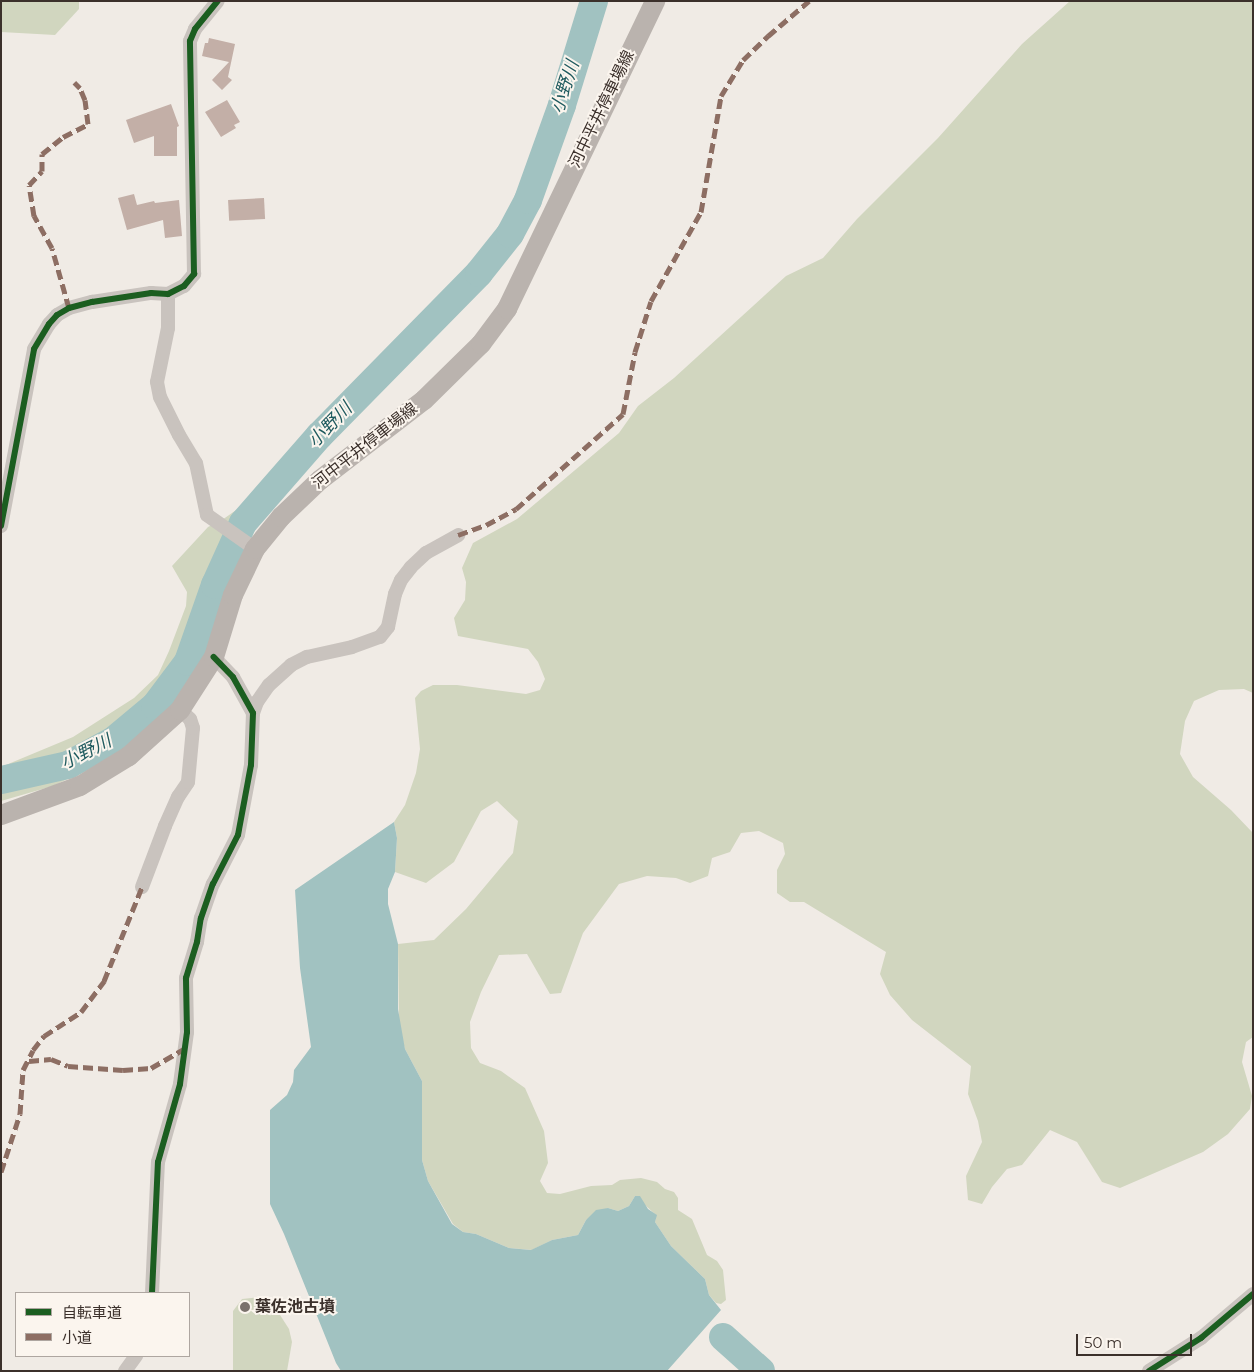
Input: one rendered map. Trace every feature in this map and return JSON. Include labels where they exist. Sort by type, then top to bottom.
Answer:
[{"type":"main road","name":"河中平井停車場線","points":[[1,815],[80,786],[129,756],[180,710],[214,657],[233,595],[251,546],[320,480],[424,400],[481,344],[507,309],[654,1]]},
{"type":"street","points":[[1,526],[34,349],[40,336],[57,315],[69,308],[141,294],[168,294],[184,286],[194,274],[190,41],[195,29],[218,1]]},
{"type":"street","points":[[168,294],[169,319],[158,374],[160,397],[179,435],[196,463],[207,515],[251,546]]},
{"type":"street","points":[[152,1292],[158,1162],[180,1084],[187,1032],[186,978],[197,942],[201,918],[213,884],[238,835],[251,765],[253,713],[257,702],[269,685],[292,665],[307,657],[352,647],[380,637],[388,627],[395,594],[401,580],[411,567],[426,553],[458,536]]},
{"type":"street","points":[[214,657],[234,677],[253,713]]},
{"type":"street","points":[[142,887],[165,826],[178,797],[188,782],[193,728],[190,719],[180,710]]},
{"type":"street","points":[[1149,1371],[1201,1338],[1253,1294]]},
{"type":"street","points":[[125,1371],[135,1357]]},
{"type":"green space","points":[[1,1],[79,1],[79,9],[55,35],[1,32]]},
{"type":"green space","points":[[1070,1],[1253,1],[1253,693],[1244,689],[1219,690],[1194,701],[1185,721],[1180,754],[1193,777],[1231,810],[1253,833],[1253,1037],[1246,1042],[1242,1062],[1252,1096],[1250,1109],[1228,1134],[1203,1152],[1120,1188],[1102,1182],[1077,1142],[1050,1130],[1022,1165],[1007,1169],[992,1187],[982,1204],[968,1200],[966,1176],[982,1142],[978,1121],[968,1094],[971,1066],[912,1020],[890,995],[880,974],[886,952],[804,902],[790,902],[777,893],[777,870],[785,854],[783,843],[759,831],[741,833],[730,852],[712,858],[708,876],[690,883],[676,878],[647,876],[619,884],[583,933],[561,993],[550,994],[527,954],[499,955],[481,992],[470,1022],[471,1048],[480,1063],[501,1071],[525,1088],[544,1131],[548,1163],[540,1181],[547,1193],[560,1194],[591,1186],[612,1185],[620,1180],[641,1178],[657,1182],[665,1189],[674,1192],[678,1198],[678,1210],[692,1219],[707,1255],[717,1261],[723,1270],[726,1300],[721,1304],[716,1303],[709,1295],[705,1279],[671,1246],[655,1222],[656,1215],[635,1196],[629,1206],[618,1211],[608,1208],[586,1220],[578,1235],[552,1240],[532,1250],[509,1248],[476,1234],[463,1232],[453,1224],[428,1181],[422,1160],[422,1081],[405,1049],[399,1027],[398,944],[434,940],[466,909],[513,853],[518,821],[497,801],[481,811],[454,862],[426,883],[395,872],[397,838],[394,822],[405,805],[416,773],[420,749],[415,698],[421,691],[433,685],[457,685],[526,694],[540,690],[545,679],[538,662],[528,649],[458,636],[454,618],[465,600],[466,582],[462,568],[473,543],[517,519],[619,433],[638,406],[674,378],[786,276],[823,258],[857,219],[938,138],[1022,44]]},
{"type":"green space","points":[[283,477],[239,558],[223,597],[213,630],[181,690],[160,714],[112,755],[53,786],[1,801],[1,767],[73,737],[134,698],[158,675],[186,606],[187,592],[172,566],[208,527],[222,520]]},
{"type":"green space","points":[[260,1297],[273,1304],[289,1329],[292,1342],[287,1371],[233,1371],[233,1311],[242,1299]]},
{"type":"water","points":[[394,822],[397,838],[395,872],[388,889],[388,904],[398,944],[398,1009],[405,1049],[422,1081],[422,1160],[428,1181],[452,1224],[463,1232],[476,1234],[509,1248],[531,1250],[552,1240],[578,1235],[586,1220],[596,1210],[608,1208],[618,1211],[629,1206],[635,1196],[640,1196],[648,1209],[657,1215],[655,1222],[671,1246],[705,1279],[709,1295],[721,1310],[667,1371],[341,1371],[336,1363],[270,1204],[270,1110],[287,1095],[293,1082],[294,1070],[311,1047],[300,968],[295,890]]},
{"type":"building","points":[[209,38],[235,44],[228,77],[232,80],[222,90],[212,80],[229,62],[202,56],[205,43],[208,43]]},
{"type":"building","points":[[227,100],[240,122],[234,125],[236,128],[221,137],[205,112]]},
{"type":"building","points":[[171,104],[179,126],[177,127],[177,156],[154,156],[154,136],[134,143],[126,120]]},
{"type":"building","points":[[134,194],[137,205],[154,201],[155,203],[179,200],[182,236],[165,238],[163,220],[127,230],[118,198]]},
{"type":"building","points":[[264,198],[265,219],[229,221],[228,200]]},
{"type":"waterway","name":"小野川","points":[[1,780],[68,765],[114,740],[155,706],[188,662],[215,585],[243,523],[319,436],[479,273],[510,234],[528,200],[562,105],[594,1]]},
{"type":"waterway","points":[[723,1337],[761,1371]]},
{"type":"marked path","points":[[458,535],[486,525],[516,509],[623,414],[635,352],[651,301],[701,212],[721,96],[743,60],[809,1]]},
{"type":"marked path","points":[[69,308],[52,248],[34,216],[29,185],[42,171],[42,154],[63,137],[88,124],[85,100],[80,88],[74,82]]},
{"type":"marked path","points":[[1,1172],[20,1114],[23,1070],[33,1050],[44,1036],[81,1012],[104,981],[142,887]]},
{"type":"marked path","points":[[29,1061],[51,1059],[68,1066],[123,1070],[151,1068],[184,1049]]},
{"type":"cycle path","points":[[1,526],[34,349],[49,324],[57,315],[69,308],[92,302],[151,293],[168,294],[184,286],[194,274],[190,41],[195,29],[218,1]]},
{"type":"cycle path","points":[[152,1292],[158,1162],[180,1084],[187,1032],[186,978],[197,942],[201,918],[213,884],[238,835],[251,765],[253,713],[233,677],[214,657]]},
{"type":"cycle path","points":[[1149,1371],[1201,1338],[1253,1294]]},
{"type":"place","name":"葉佐池古墳","points":[[245,1307]]}]
